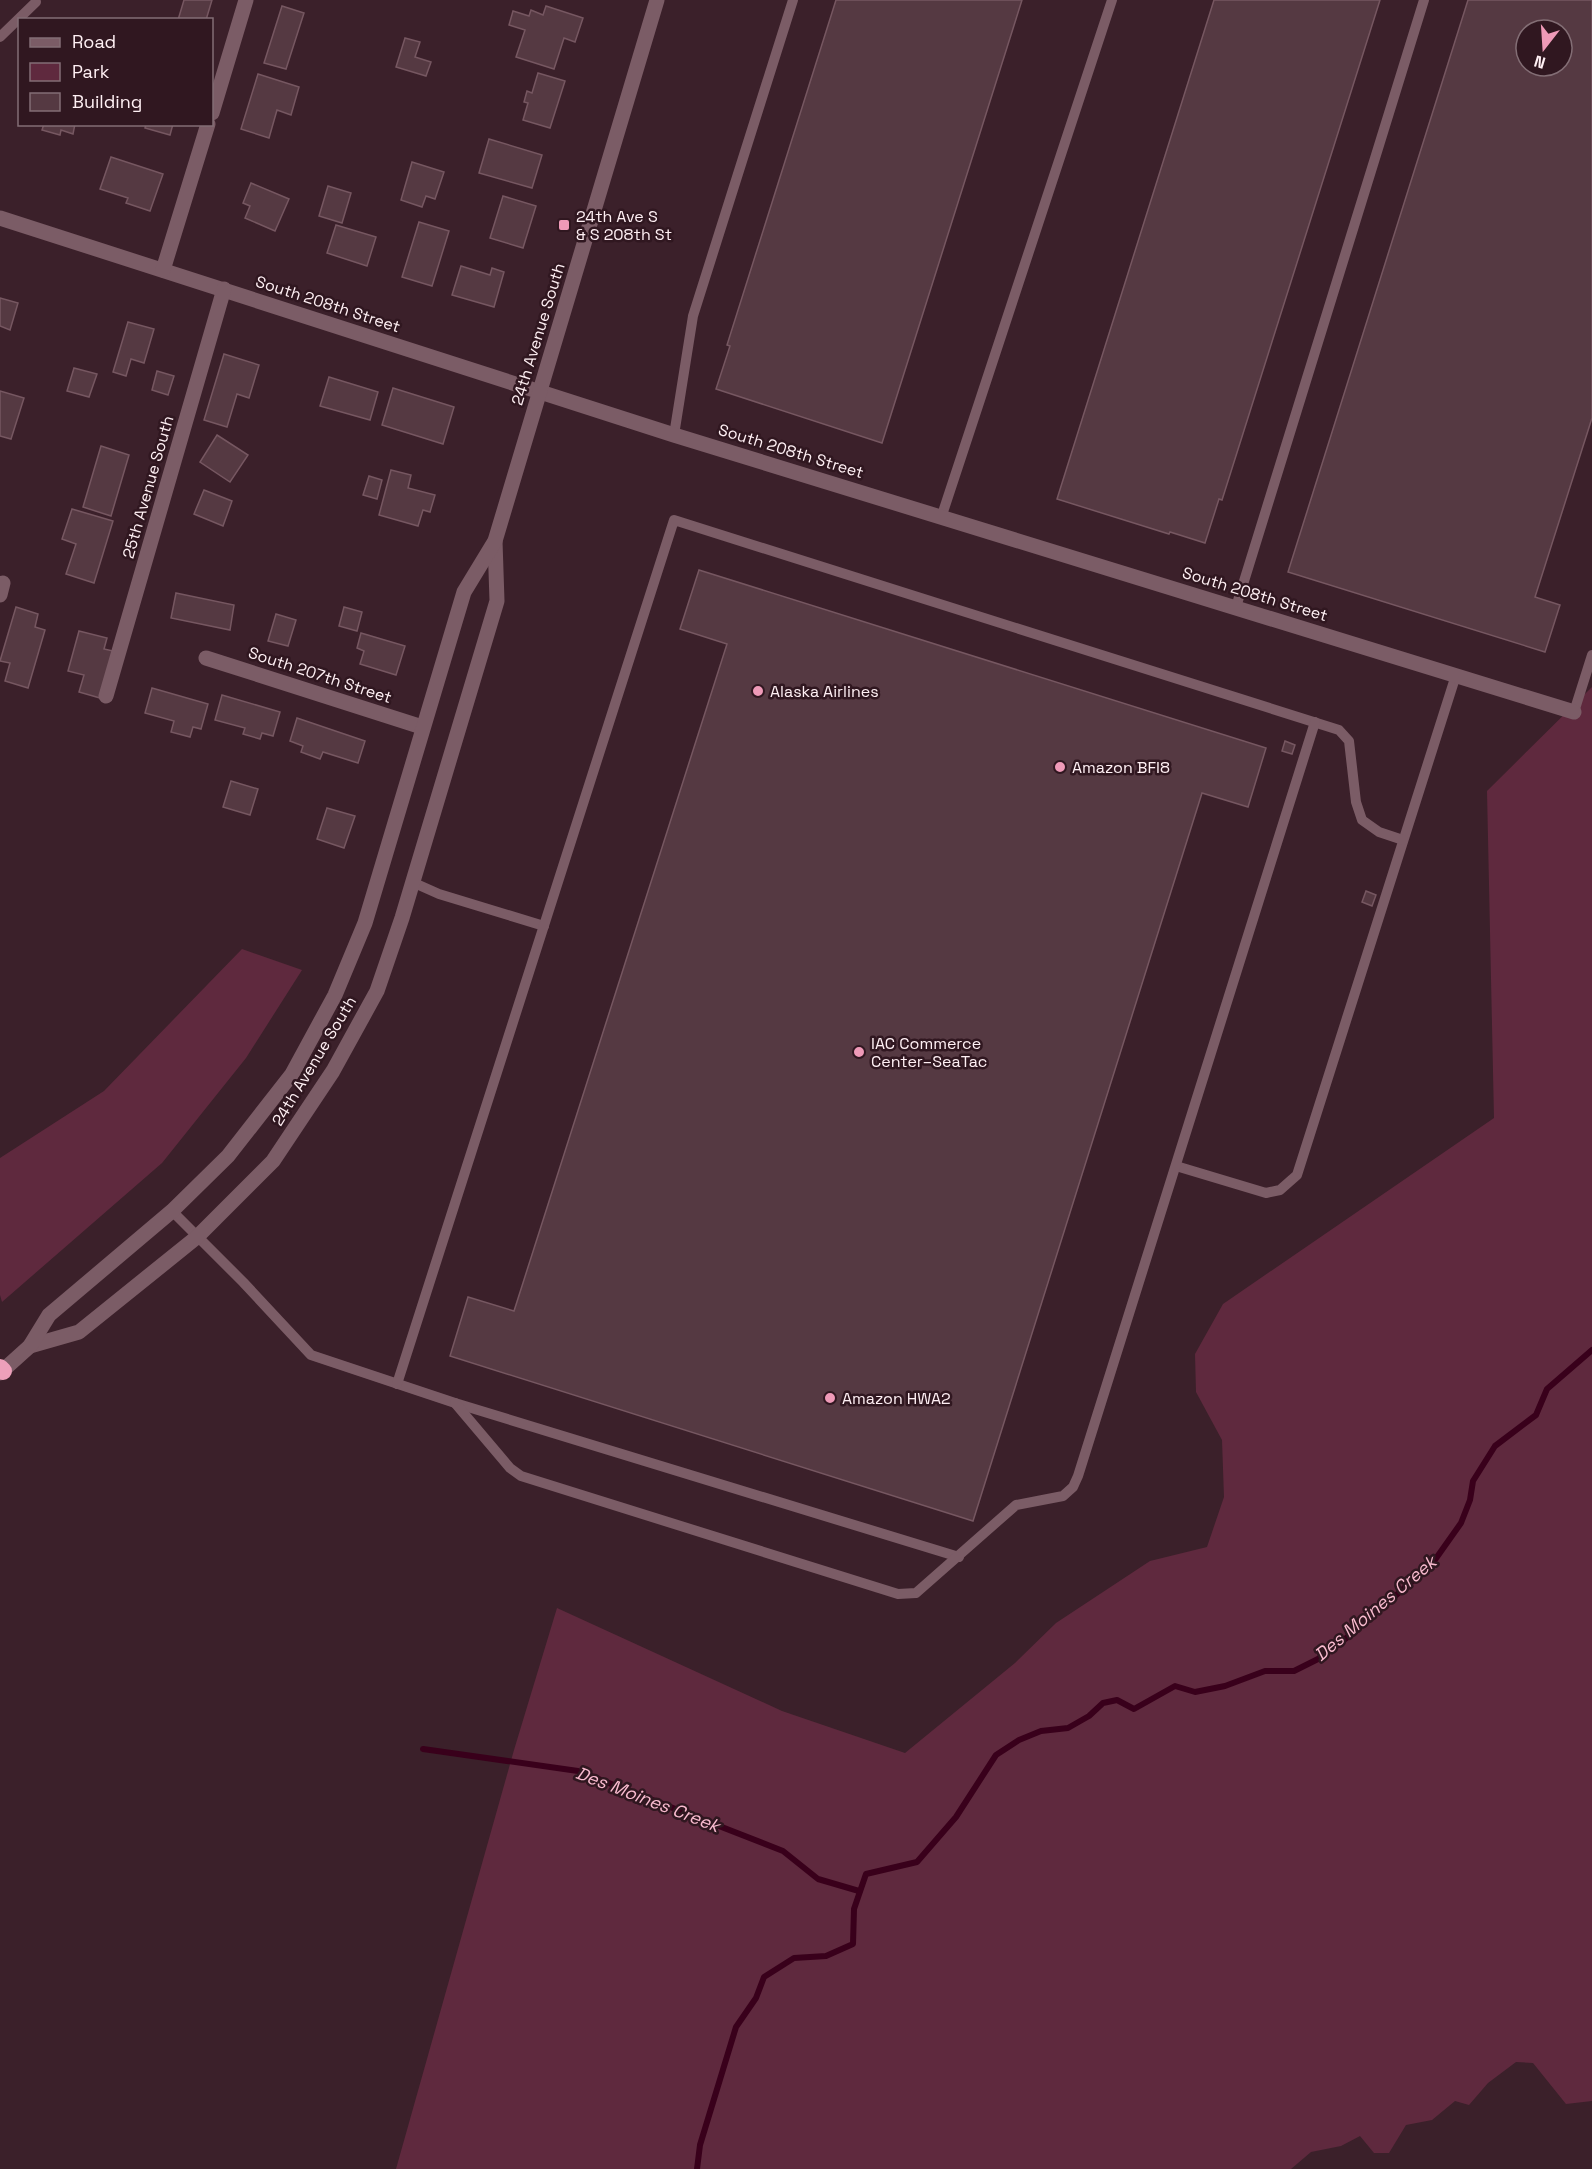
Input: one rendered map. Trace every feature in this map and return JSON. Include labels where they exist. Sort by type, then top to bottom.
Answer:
[{"type":"street","points":[[213,110],[246,0]]},
{"type":"street","name":"24th Avenue South","points":[[1,1370],[30,1346],[49,1315],[172,1211],[228,1156],[292,1074],[335,995],[365,923],[464,592],[495,541],[657,0]]},
{"type":"street","points":[[163,270],[207,126]]},
{"type":"street","name":"South 208th Street","points":[[0,218],[674,435],[1574,712]]},
{"type":"street","name":"25th Avenue South","points":[[106,696],[224,289]]},
{"type":"street","name":"24th Avenue South","points":[[30,1346],[79,1332],[197,1237],[273,1161],[333,1071],[377,991],[412,882],[497,601],[495,541]]},
{"type":"street","name":"South 207th Street","points":[[206,658],[422,727]]},
{"type":"lane","points":[[674,435],[693,316],[793,0]]},
{"type":"lane","points":[[941,518],[1112,0]]},
{"type":"lane","points":[[1236,607],[1424,0]]},
{"type":"lane","points":[[0,37],[34,1]]},
{"type":"lane","points":[[397,1384],[674,520],[1339,730],[1349,741],[1356,802],[1362,820],[1379,832],[1403,840]]},
{"type":"lane","points":[[1574,712],[1592,655]]},
{"type":"lane","points":[[1176,1166],[1266,1193],[1280,1190],[1297,1175],[1456,675]]},
{"type":"lane","points":[[455,1403],[510,1468],[521,1476],[859,1584],[898,1594],[916,1593],[1016,1505],[1063,1496],[1073,1487],[1078,1476],[1315,722]]},
{"type":"lane","points":[[412,882],[439,894],[544,926]]},
{"type":"lane","points":[[172,1211],[243,1281],[311,1355],[455,1403],[959,1557]]},
{"type":"green space","points":[[1592,687],[1592,2101],[1566,2104],[1533,2063],[1516,2062],[1488,2083],[1469,2105],[1455,2101],[1432,2120],[1406,2125],[1389,2153],[1374,2153],[1360,2136],[1341,2146],[1311,2152],[1291,2169],[396,2169],[514,1750],[557,1608],[782,1711],[905,1753],[1015,1663],[1056,1623],[1150,1561],[1207,1547],[1224,1497],[1222,1440],[1196,1392],[1195,1354],[1223,1304],[1494,1118],[1487,791]]},
{"type":"green space","points":[[242,949],[302,970],[246,1058],[162,1163],[2,1302],[0,1295],[0,1158],[104,1091]]},
{"type":"building","points":[[184,0],[212,0],[207,18],[179,18]]},
{"type":"building","points":[[836,0],[1022,0],[882,443],[716,389],[730,346],[727,345]]},
{"type":"building","points":[[1214,0],[1380,0],[1222,500],[1219,499],[1205,543],[1057,499]]},
{"type":"building","points":[[1468,0],[1592,0],[1592,418],[1535,597],[1560,605],[1545,652],[1288,572]]},
{"type":"building","points":[[282,6],[304,13],[286,69],[264,63]]},
{"type":"building","points":[[546,6],[583,18],[575,42],[564,38],[554,69],[516,57],[525,30],[509,25],[513,11],[529,16],[531,10],[543,15]]},
{"type":"building","points":[[405,38],[420,42],[415,57],[431,62],[426,76],[396,67]]},
{"type":"building","points":[[538,73],[565,81],[550,128],[523,120],[528,103],[524,102],[527,91],[532,93]]},
{"type":"building","points":[[258,74],[299,87],[291,115],[277,110],[269,138],[241,129]]},
{"type":"building","points":[[43,126],[75,126],[73,134],[61,130],[60,135],[42,130]]},
{"type":"building","points":[[146,126],[172,126],[170,135],[145,128]]},
{"type":"building","points":[[489,139],[542,155],[532,188],[479,173]]},
{"type":"building","points":[[111,157],[163,174],[150,211],[126,203],[128,198],[100,189]]},
{"type":"building","points":[[412,162],[444,172],[435,199],[426,196],[422,207],[401,200]]},
{"type":"building","points":[[251,183],[289,199],[275,231],[245,218],[250,206],[243,203]]},
{"type":"building","points":[[328,186],[351,193],[342,223],[319,216]]},
{"type":"building","points":[[503,196],[536,206],[523,248],[490,238]]},
{"type":"building","points":[[419,222],[449,231],[432,286],[402,277]]},
{"type":"building","points":[[336,225],[376,237],[367,266],[327,253]]},
{"type":"building","points":[[461,266],[490,275],[492,268],[504,272],[494,307],[452,295]]},
{"type":"building","points":[[0,298],[18,303],[10,330],[0,326]]},
{"type":"building","points":[[128,322],[154,329],[144,363],[131,359],[126,376],[113,372]]},
{"type":"building","points":[[224,354],[259,365],[249,398],[237,394],[227,427],[204,420]]},
{"type":"building","points":[[74,368],[97,374],[89,397],[67,391]]},
{"type":"building","points":[[157,371],[174,376],[168,395],[152,390]]},
{"type":"building","points":[[329,377],[378,392],[370,420],[320,406]]},
{"type":"building","points":[[393,388],[454,407],[443,444],[382,425]]},
{"type":"building","points":[[0,391],[24,398],[11,439],[0,436]]},
{"type":"building","points":[[217,435],[248,455],[230,482],[200,462]]},
{"type":"building","points":[[101,446],[129,455],[111,516],[83,507]]},
{"type":"building","points":[[391,470],[411,475],[408,488],[435,495],[430,512],[423,510],[418,526],[379,515]]},
{"type":"building","points":[[369,476],[382,480],[377,499],[363,495]]},
{"type":"building","points":[[204,490],[232,501],[223,526],[194,514]]},
{"type":"building","points":[[72,509],[113,521],[94,583],[66,574],[76,544],[62,539]]},
{"type":"building","name":"IAC Commerce Center–SeaTac","points":[[699,570],[1266,748],[1248,807],[1202,793],[973,1521],[450,1356],[468,1297],[514,1311],[727,644],[680,629]]},
{"type":"building","points":[[176,593],[234,605],[230,630],[171,618]]},
{"type":"building","points":[[16,607],[38,614],[35,627],[45,630],[28,688],[5,681],[10,663],[0,661]]},
{"type":"building","points":[[344,607],[362,612],[357,631],[339,626]]},
{"type":"building","points":[[276,614],[296,620],[288,646],[268,641]]},
{"type":"building","points":[[79,631],[107,638],[104,649],[113,651],[100,698],[79,692],[84,675],[68,671]]},
{"type":"building","points":[[361,633],[405,646],[396,675],[360,664],[364,651],[357,648]]},
{"type":"building","points":[[152,688],[208,704],[201,729],[193,727],[190,737],[171,732],[174,721],[145,713]]},
{"type":"building","points":[[222,695],[280,712],[273,736],[262,733],[260,739],[243,734],[245,728],[215,720]]},
{"type":"building","points":[[297,718],[365,741],[358,763],[323,752],[320,759],[301,752],[303,746],[290,741]]},
{"type":"building","points":[[1285,741],[1295,745],[1292,754],[1282,751]]},
{"type":"building","points":[[231,781],[258,789],[250,815],[223,807]]},
{"type":"building","points":[[327,808],[355,816],[344,848],[317,839]]},
{"type":"building","points":[[1366,891],[1376,895],[1372,906],[1362,902]]},
{"type":"waterway","name":"Des Moines Creek","points":[[697,2169],[700,2145],[736,2027],[756,1998],[764,1977],[794,1958],[826,1956],[853,1944],[854,1909],[866,1874],[917,1862],[956,1817],[996,1755],[1019,1740],[1041,1731],[1068,1728],[1089,1716],[1103,1703],[1117,1700],[1134,1709],[1175,1686],[1195,1692],[1225,1686],[1265,1671],[1294,1671],[1318,1659],[1349,1636],[1432,1564],[1461,1523],[1470,1500],[1473,1481],[1495,1446],[1536,1415],[1547,1389],[1592,1350]]},
{"type":"waterway","name":"Des Moines Creek","points":[[423,1749],[578,1771],[783,1851],[818,1879],[859,1891]]},
{"type":"place","name":"24th Ave S & S 208th St","points":[[564,225]]},
{"type":"place","name":"Alaska Airlines","points":[[758,691]]},
{"type":"place","name":"Amazon BFI8","points":[[1060,767]]},
{"type":"place","name":"IAC Commerce Center–SeaTac","points":[[859,1052]]},
{"type":"place","name":"Amazon HWA2","points":[[830,1398]]}]
